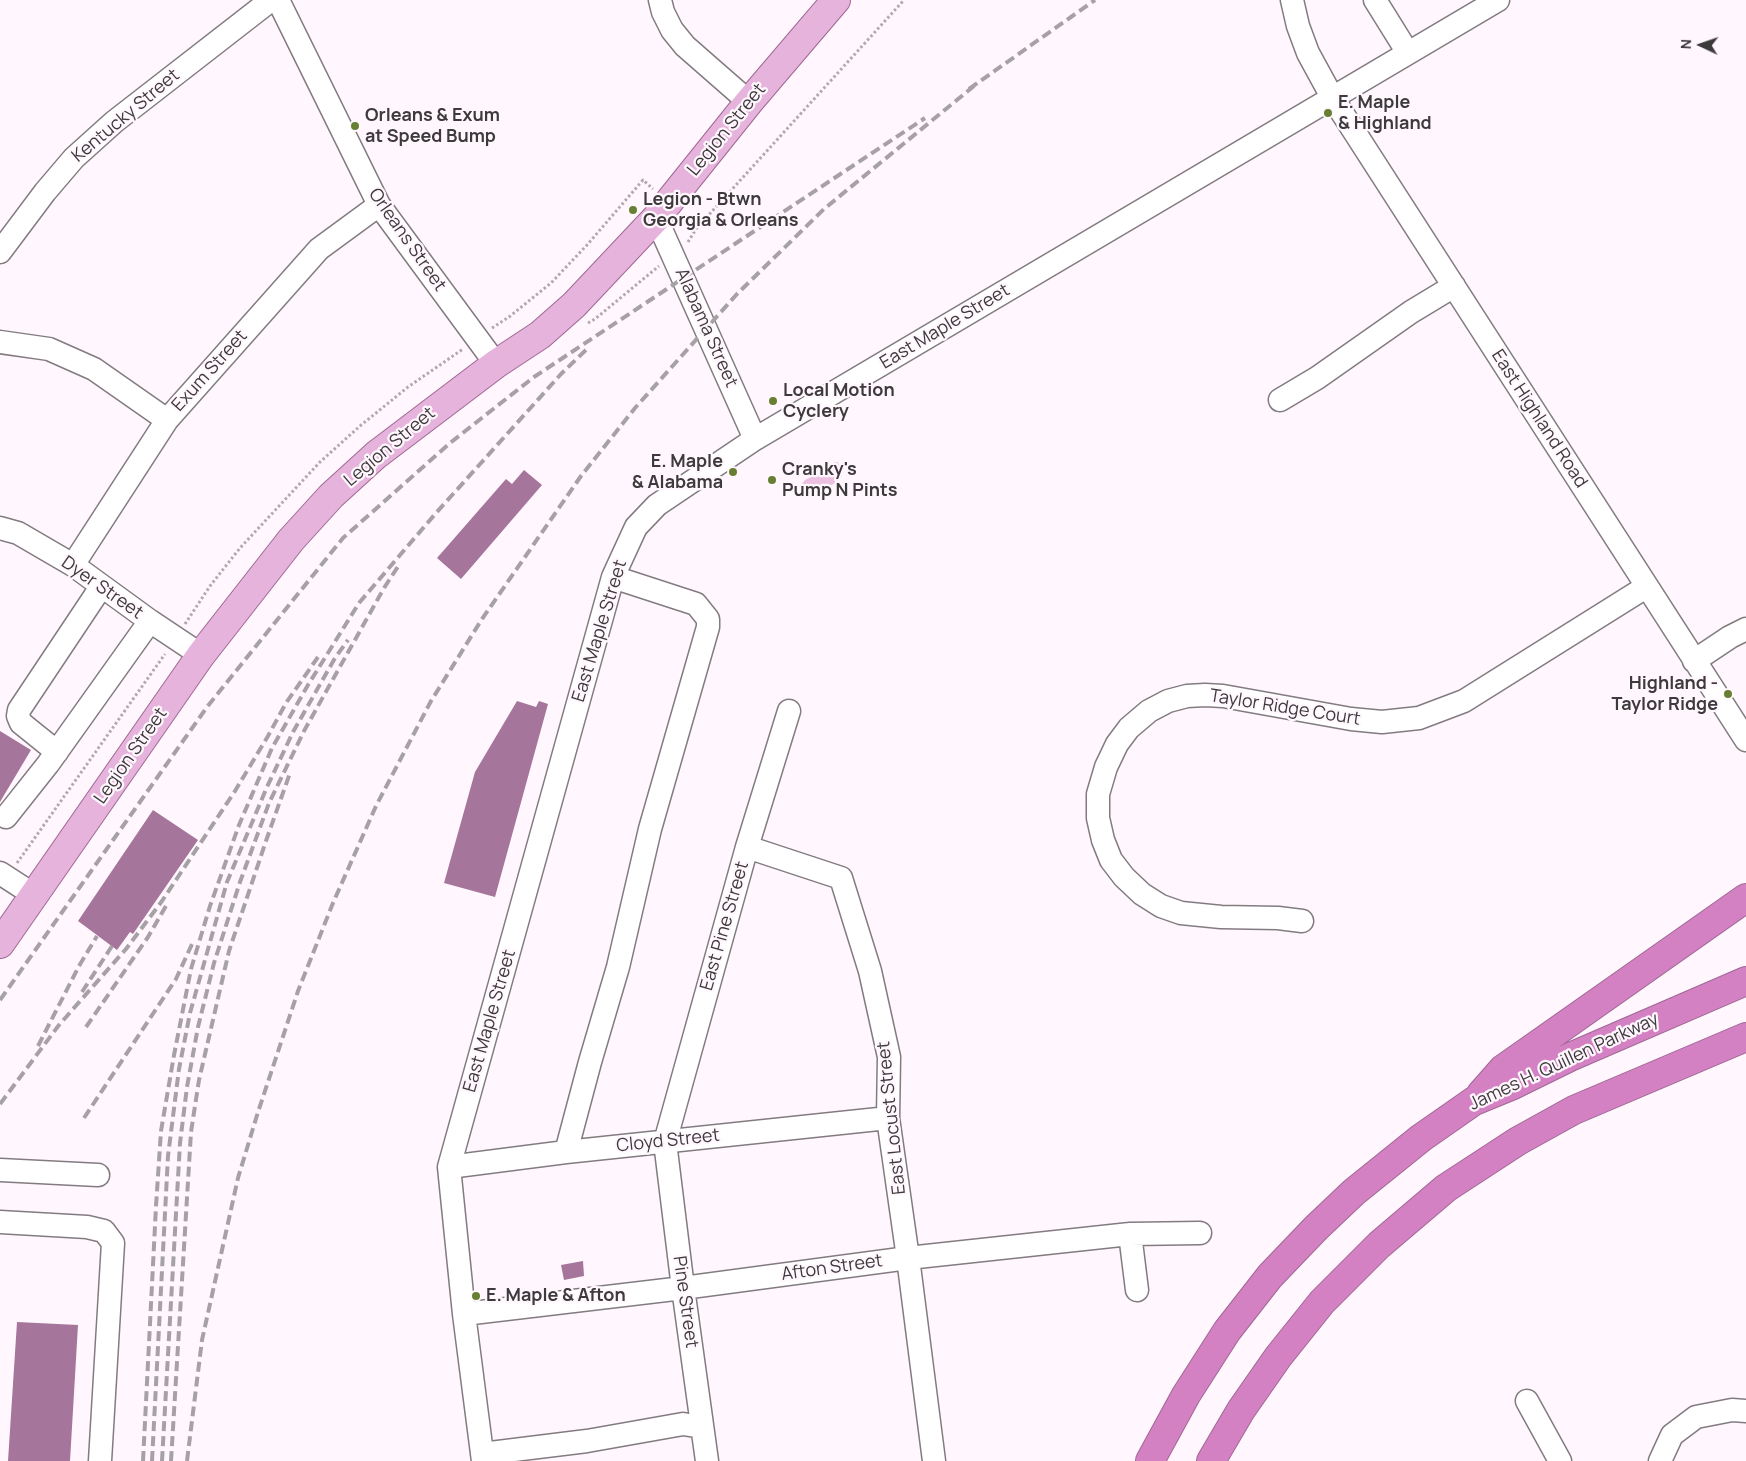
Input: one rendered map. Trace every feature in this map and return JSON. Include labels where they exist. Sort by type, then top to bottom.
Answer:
[{"type":"highway","points":[[1474,1101],[1503,1069],[1746,898]]},
{"type":"highway","name":"James H. Quillen Parkway","points":[[1150,1461],[1186,1395],[1227,1331],[1270,1276],[1354,1192],[1421,1138],[1474,1101],[1513,1085],[1570,1056],[1746,981]]},
{"type":"highway","points":[[1211,1461],[1241,1410],[1272,1364],[1322,1302],[1380,1245],[1446,1188],[1518,1141],[1574,1110],[1746,1037]]},
{"type":"main road","name":"Legion Street","points":[[0,944],[201,655],[291,540],[331,496],[376,454],[496,364],[540,335],[574,305],[656,218],[749,102],[836,0]]},
{"type":"street","name":"Kentucky Street","points":[[0,252],[45,192],[74,158],[114,122],[271,0]]},
{"type":"street","name":"Orleans Street","points":[[278,0],[379,205],[496,364]]},
{"type":"street","points":[[660,0],[662,12],[672,30],[685,46],[749,102]]},
{"type":"street","name":"East Highland Road","points":[[1292,0],[1298,26],[1308,53],[1332,97],[1746,740]]},
{"type":"street","points":[[1375,0],[1408,52]]},
{"type":"street","name":"East Maple Street","points":[[482,1457],[464,1314],[449,1167],[613,577],[636,527],[657,505],[755,439],[1498,0]]},
{"type":"street","name":"Exum Street","points":[[73,565],[167,420],[319,249],[379,205]]},
{"type":"street","name":"Alabama Street","points":[[656,218],[755,439]]},
{"type":"street","points":[[1280,400],[1317,378],[1412,312],[1454,286]]},
{"type":"street","points":[[0,342],[49,349],[94,369],[167,420]]},
{"type":"street","name":"Dyer Street","points":[[0,528],[18,533],[73,565],[150,621],[201,655]]},
{"type":"street","points":[[566,1152],[618,967],[652,821],[708,627],[708,619],[696,604],[613,577]]},
{"type":"street","points":[[57,752],[21,723],[18,716],[19,710],[101,586]]},
{"type":"street","name":"Taylor Ridge Court","points":[[1302,921],[1181,913],[1161,906],[1142,894],[1124,878],[1111,860],[1103,840],[1098,818],[1098,794],[1106,767],[1117,744],[1129,728],[1148,711],[1168,701],[1187,696],[1205,695],[1224,696],[1351,719],[1382,722],[1418,718],[1464,701],[1646,587]]},
{"type":"street","points":[[6,817],[57,752],[150,621]]},
{"type":"street","points":[[1694,660],[1746,629]]},
{"type":"street","name":"East Pine Street","points":[[665,1142],[747,847],[789,711]]},
{"type":"street","name":"East Locust Street","points":[[747,847],[841,878],[870,971],[889,1058],[888,1118],[934,1461]]},
{"type":"street","points":[[0,873],[34,895]]},
{"type":"street","name":"Cloyd Street","points":[[449,1167],[566,1152],[888,1118]]},
{"type":"street","name":"Pine Street","points":[[665,1142],[707,1461]]},
{"type":"street","points":[[0,1170],[98,1175]]},
{"type":"street","points":[[0,1222],[86,1227],[104,1231],[113,1243],[100,1461]]},
{"type":"street","name":"Afton Street","points":[[464,1314],[683,1288],[908,1258],[1130,1234],[1200,1233]]},
{"type":"street","points":[[1130,1234],[1137,1290]]},
{"type":"street","points":[[1527,1401],[1560,1461]]},
{"type":"street","points":[[1660,1461],[1672,1435],[1696,1417],[1732,1410],[1746,1411]]},
{"type":"street","points":[[482,1457],[682,1424],[702,1427]]},
{"type":"path","points":[[686,244],[696,229],[904,0]]},
{"type":"path","points":[[588,323],[630,291],[664,261]]},
{"type":"shaded area","points":[[838,462],[842,476],[839,480],[813,498],[807,498],[800,486],[805,480],[826,469],[832,463]]},
{"type":"building","points":[[524,470],[542,485],[461,579],[437,558],[506,479],[512,484]]},
{"type":"building","points":[[517,701],[536,707],[539,701],[548,704],[495,897],[444,883],[475,772]]},
{"type":"building","points":[[0,731],[31,750],[0,802]]},
{"type":"building","points":[[153,810],[198,840],[133,934],[130,932],[117,950],[78,921]]},
{"type":"building","points":[[583,1261],[584,1276],[564,1280],[561,1265]]},
{"type":"building","points":[[17,1322],[78,1325],[70,1461],[8,1461]]},
{"type":"railway","points":[[969,89],[1095,0]]},
{"type":"railway","points":[[187,1461],[202,1340],[238,1178],[258,1112],[298,991],[333,903],[376,806],[431,701],[482,619],[581,476],[635,408],[737,294],[824,209],[974,86]]},
{"type":"railway","points":[[0,1000],[207,707],[343,538],[450,443],[534,377],[925,118]]},
{"type":"railway","points":[[143,1461],[161,1131],[191,969],[210,906],[239,825],[272,748],[308,685],[359,603],[436,513],[561,374],[588,348]]},
{"type":"railway","points":[[162,1461],[180,1143],[187,1087],[198,1027],[214,963],[240,882],[269,803],[304,731],[384,588],[399,565]]},
{"type":"railway","points":[[152,1461],[168,1156],[179,1069],[190,1013],[227,882],[267,787],[293,732],[335,658],[348,640]]},
{"type":"railway","points":[[0,1104],[59,1025],[126,949],[162,901],[235,791],[286,703],[318,657]]},
{"type":"railway","points":[[171,1461],[191,1132],[199,1080],[229,951],[290,773]]},
{"type":"railway","points":[[86,1027],[148,937],[166,906]]},
{"type":"railway","points":[[38,1046],[79,966],[97,936]]},
{"type":"railway","points":[[84,1118],[176,979],[193,942]]},
{"type":"railway","points":[[82,992],[112,946]]},
{"type":"place","name":"E. Maple & Highland","points":[[1328,113]]},
{"type":"place","name":"Orleans & Exum at Speed Bump","points":[[355,126]]},
{"type":"place","name":"Legion - Btwn Georgia & Orleans","points":[[633,210]]},
{"type":"place","name":"Local Motion Cyclery","points":[[773,401]]},
{"type":"place","name":"E. Maple & Alabama","points":[[733,472]]},
{"type":"place","name":"Cranky's Pump N Pints","points":[[772,480]]},
{"type":"place","name":"Highland - Taylor Ridge","points":[[1728,694]]},
{"type":"place","name":"E. Maple & Afton","points":[[476,1296]]}]
